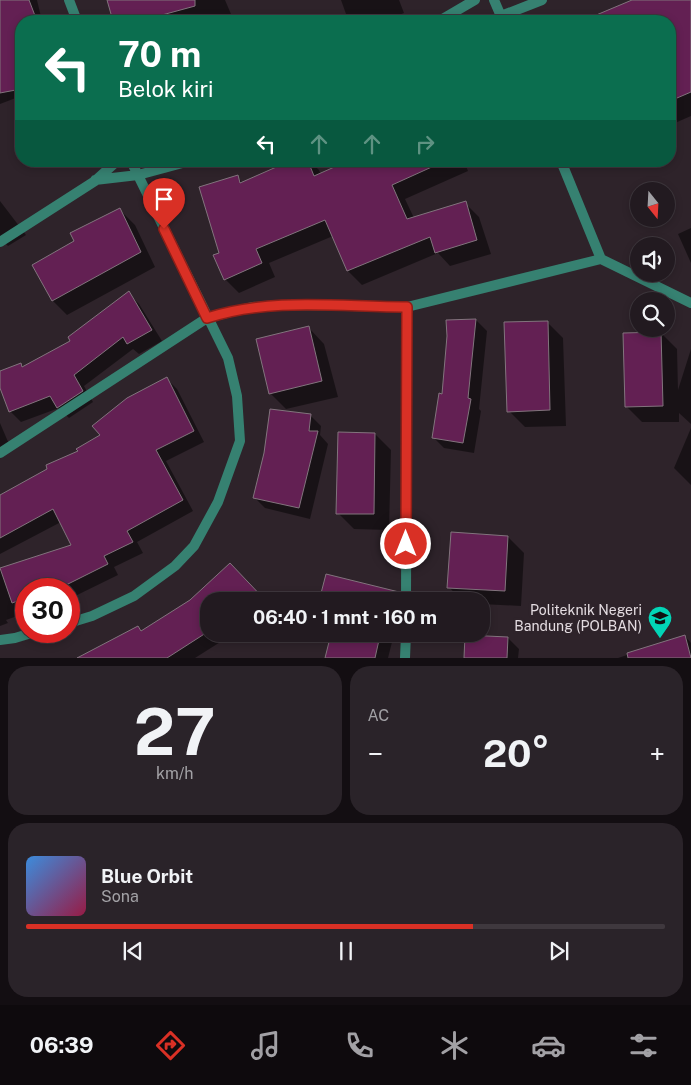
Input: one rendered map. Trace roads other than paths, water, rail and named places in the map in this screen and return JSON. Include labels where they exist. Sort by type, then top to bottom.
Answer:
[{"type":"street","points":[[69,0],[75,15]]},
{"type":"street","points":[[449,15],[475,0]]},
{"type":"street","points":[[494,0],[497,15]]},
{"type":"street","points":[[509,15],[542,0]]},
{"type":"street","points":[[0,242],[95,180],[110,167]]},
{"type":"street","points":[[80,620],[134,596],[175,566],[194,546],[218,502],[240,441],[237,396],[228,358],[134,167]]},
{"type":"street","points":[[95,180],[138,176],[169,167]]},
{"type":"street","points":[[564,167],[602,259]]},
{"type":"street","points":[[0,453],[207,318],[252,308],[296,305],[407,307],[602,259],[691,303]]},
{"type":"street","points":[[406,592],[407,307]]},
{"type":"street","points":[[0,640],[15,638]]},
{"type":"street","points":[[405,658],[406,642]]},
{"type":"place","name":"Politeknik Negeri Bandung (POLBAN)","points":[[660,639]]}]
